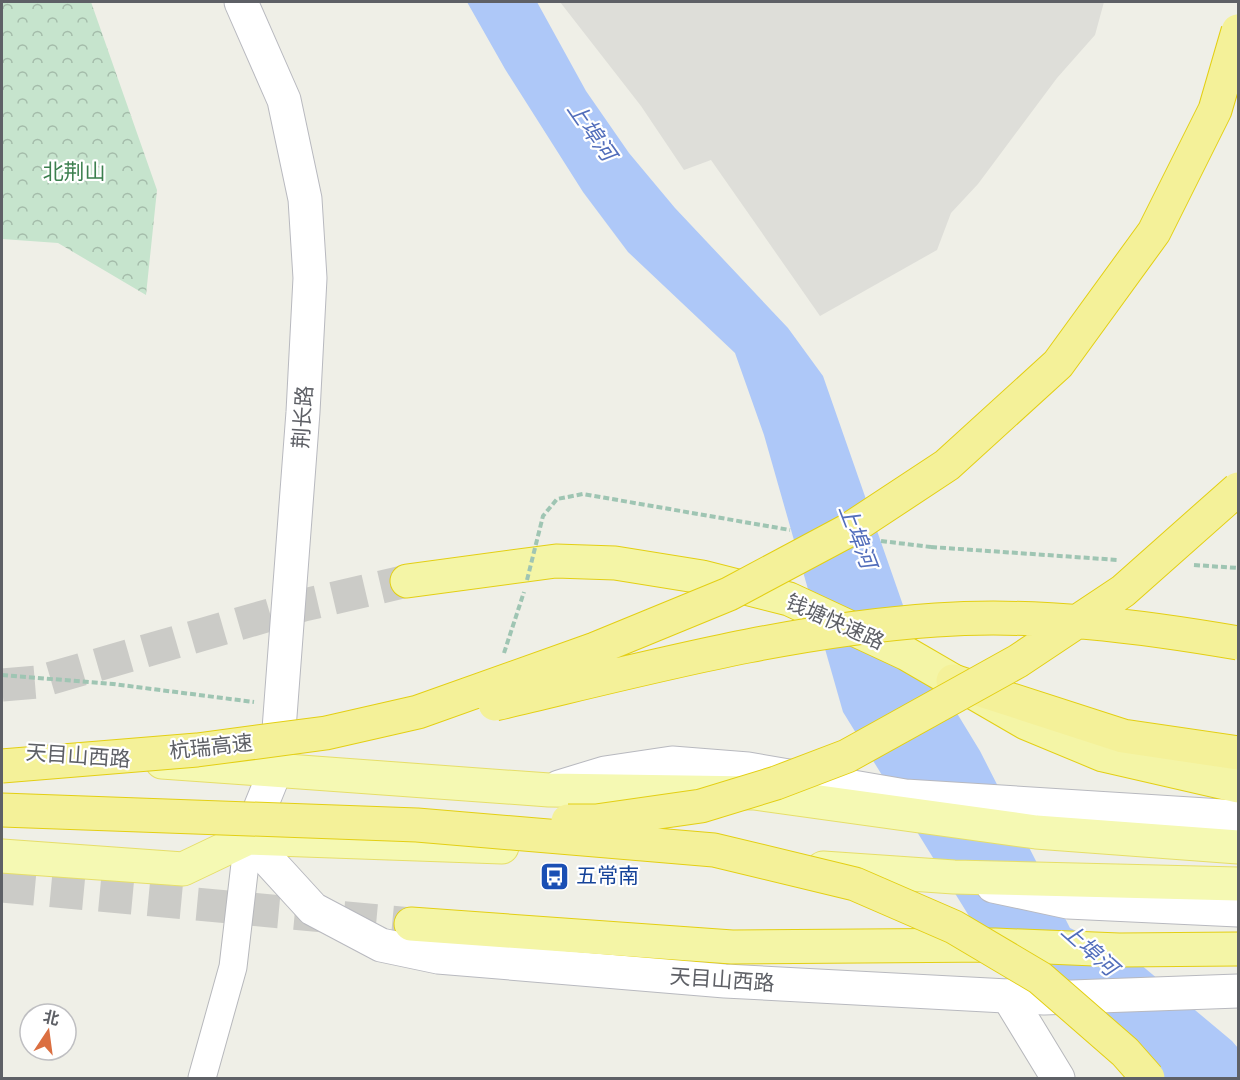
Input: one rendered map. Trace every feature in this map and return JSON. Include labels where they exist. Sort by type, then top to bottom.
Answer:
[{"type":"highway","points":[[418,712],[595,649],[729,594],[847,531],[947,465],[1058,364],[1154,232],[1215,110],[1239,31]]},
{"type":"highway","points":[[417,825],[596,821],[701,806],[776,783],[847,756],[1018,661],[1123,591],[1239,489]]},
{"type":"highway","name":"钱塘快速路","points":[[407,581],[556,561],[615,563],[702,577],[789,599],[907,654],[1026,723],[1103,755],[1239,786]]},
{"type":"highway","points":[[418,712],[483,707],[739,648],[855,628],[938,620],[1045,620],[1120,625],[1239,643]]},
{"type":"highway","points":[[953,681],[1123,736],[1239,753]]},
{"type":"highway","name":"杭瑞高速","points":[[2,766],[196,750],[326,733],[418,712]]},
{"type":"highway","points":[[2,810],[417,825],[714,850],[855,884],[954,927],[1040,978],[1125,1052],[1148,1078]]},
{"type":"highway","points":[[411,924],[732,947],[996,945],[1119,950],[1239,949]]},
{"type":"main road","name":"荆长路","points":[[241,2],[284,100],[305,199],[310,278],[303,412],[276,769],[248,838]]},
{"type":"main road","name":"天目山西路","points":[[2,751],[549,790],[754,793],[897,804],[1030,819],[1239,848]]},
{"type":"main road","name":"天目山西路","points":[[1030,819],[1239,817]]},
{"type":"main road","name":"天目山西路","points":[[248,838],[313,909],[381,945],[438,957],[725,981],[1044,998],[1239,991]]},
{"type":"main road","points":[[2,856],[183,870],[248,838],[481,846],[954,877],[1239,910]]},
{"type":"main road","points":[[1060,891],[1239,884]]},
{"type":"main road","points":[[1008,996],[1058,1078]]},
{"type":"street","points":[[202,1078],[232,967],[248,838]]},
{"type":"path","points":[[527,580],[543,516],[557,498],[583,494],[793,530]]},
{"type":"path","points":[[873,540],[931,547],[1125,560]]},
{"type":"path","points":[[1193,565],[1239,568]]},
{"type":"path","points":[[2,675],[113,684],[281,706]]},
{"type":"shaded area","points":[[560,2],[1104,2],[1095,35],[1057,78],[978,184],[951,213],[937,250],[820,316],[711,160],[684,170],[641,106]]},
{"type":"green space","name":"北荆山","points":[[2,2],[91,2],[157,190],[146,295],[58,243],[2,239]]},
{"type":"water","name":"上埠河","points":[[467,2],[537,2],[586,91],[629,153],[675,208],[788,328],[823,376],[919,651],[980,751],[1070,928],[1134,959],[1232,1041],[1238,1048],[1238,1078],[1139,1078],[1072,1009],[969,916],[843,712],[764,435],[735,353],[628,252],[583,192],[505,69]]},
{"type":"tunnel","points":[[2,685],[38,682],[304,605],[407,581]]},
{"type":"tunnel","points":[[2,886],[411,924]]},
{"type":"place","name":"五常南","points":[[555,876]]}]
